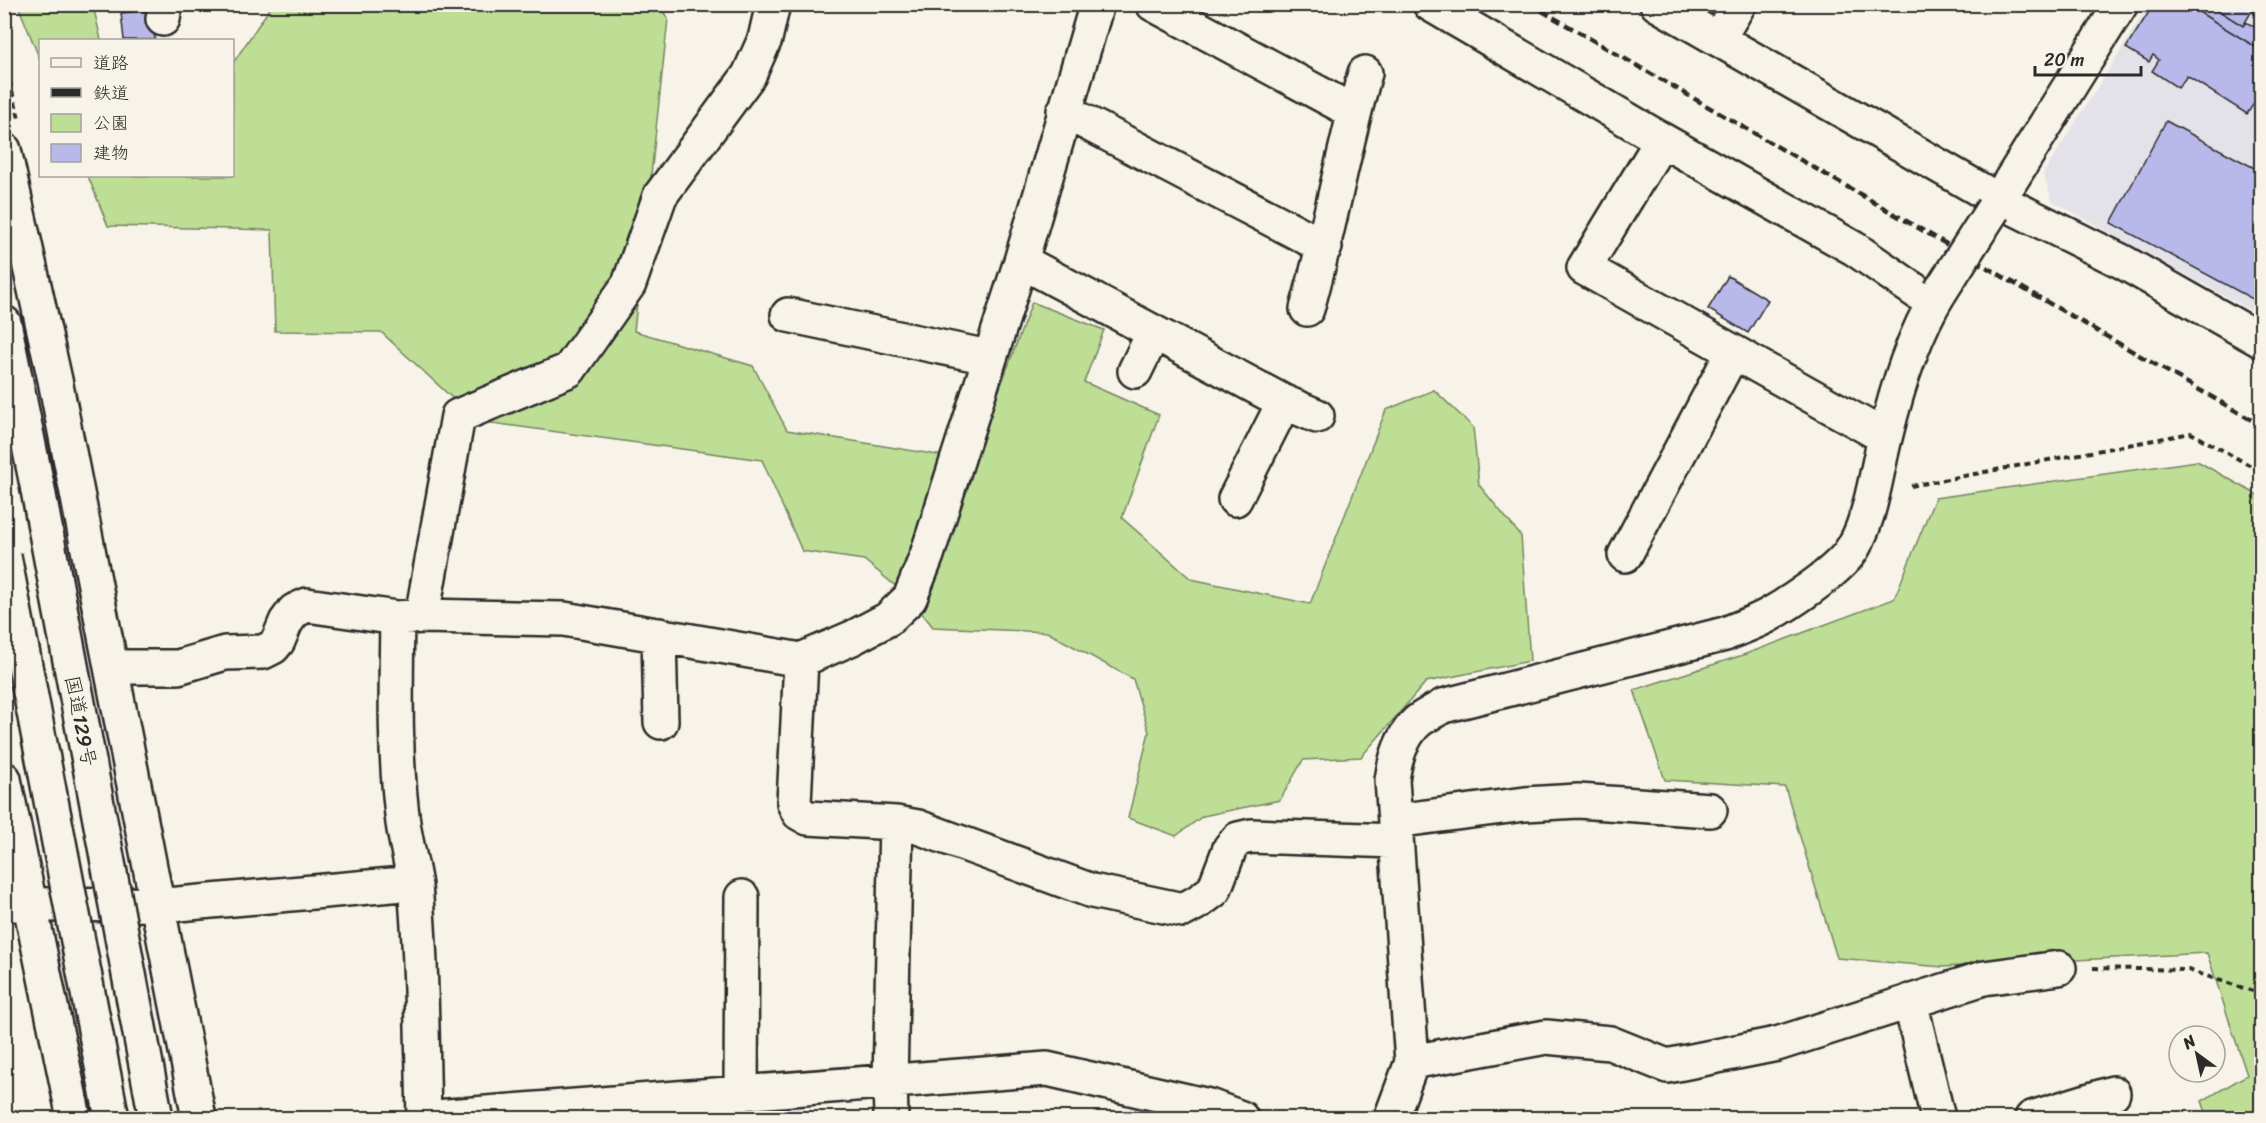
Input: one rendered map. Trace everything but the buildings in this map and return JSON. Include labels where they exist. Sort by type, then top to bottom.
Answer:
[{"type":"main road","points":[[772,4],[765,39],[749,75],[660,196],[629,284],[569,370],[458,416],[409,617],[395,698],[403,824],[414,884],[421,971],[423,1118],[1047,1069],[1209,1106],[1241,1119]]},
{"type":"main road","points":[[112,667],[178,667],[225,653],[262,652],[279,641],[286,622],[294,611],[307,605],[409,617],[564,619],[801,660],[888,620],[910,598],[927,555],[988,357],[1021,261],[1097,4]]},
{"type":"main road","points":[[1153,4],[1354,112]]},
{"type":"main road","points":[[1430,4],[1937,297]]},
{"type":"main road","points":[[1657,4],[1995,205],[2123,262],[2262,341]]},
{"type":"main road","points":[[1718,39],[1739,4]]},
{"type":"main road","points":[[1391,1119],[1412,1062],[1392,780],[1395,758],[1402,743],[1417,722],[1443,706],[1725,634],[1767,616],[1825,576],[1848,555],[1862,528],[1885,436],[1912,348],[1937,297],[2121,4]]},
{"type":"main road","points":[[1306,309],[1324,247],[1365,73]]},
{"type":"main road","points":[[1064,111],[1324,247]]},
{"type":"main road","points":[[1662,140],[1584,268],[1885,436]]},
{"type":"main road","points":[[4,150],[55,380],[199,1119]]},
{"type":"main road","points":[[1021,261],[1284,402],[1317,416]]},
{"type":"main road","points":[[788,315],[988,357]]},
{"type":"main road","name":"国道129号","points":[[4,323],[38,490],[156,1119]]},
{"type":"main road","points":[[1135,371],[1154,332]]},
{"type":"main road","points":[[1625,555],[1733,352]]},
{"type":"main road","points":[[1235,499],[1284,402]]},
{"type":"main road","points":[[4,556],[112,1119]]},
{"type":"main road","points":[[659,635],[661,722]]},
{"type":"main road","points":[[801,660],[794,802],[799,813],[808,818],[896,823],[918,827],[1092,891],[1183,910],[1214,890],[1230,848],[1238,839],[1251,836],[1395,831],[1525,804],[1578,801],[1710,810]]},
{"type":"main road","points":[[4,779],[17,904],[74,1119]]},
{"type":"main road","points":[[891,1119],[896,823]]},
{"type":"main road","points":[[17,904],[157,904],[414,884]]},
{"type":"main road","points":[[741,1094],[742,897]]},
{"type":"main road","points":[[1412,1062],[1546,1037],[1610,1043],[1667,1066],[1777,1044],[1984,978],[2059,968]]},
{"type":"main road","points":[[1910,1001],[1938,1119]]},
{"type":"main road","points":[[2032,1119],[2113,1093]]},
{"type":"path","points":[[1872,493],[2191,433],[2262,472]]},
{"type":"path","points":[[2256,992],[2262,959]]},
{"type":"path","points":[[2059,968],[2188,970],[2262,994]]},
{"type":"shaded area","points":[[2149,5],[2261,5],[2261,316],[2052,201],[2043,174]]},
{"type":"green space","points":[[18,5],[93,5],[101,39],[39,39],[39,58]]},
{"type":"green space","points":[[272,5],[659,5],[668,19],[634,331],[753,366],[787,430],[944,456],[985,428],[1032,302],[1104,330],[1084,382],[1159,415],[1122,518],[1191,579],[1310,604],[1386,410],[1434,390],[1473,427],[1479,485],[1521,536],[1530,661],[1426,682],[1361,757],[1303,760],[1280,800],[1203,816],[1176,836],[1128,818],[1149,732],[1133,679],[1047,632],[933,627],[910,598],[864,560],[802,551],[762,460],[477,421],[381,332],[275,331],[272,230],[108,226],[88,177],[234,177],[234,62]]},
{"type":"green space","points":[[2197,461],[2261,497],[2261,1118],[2208,1118],[2202,1101],[2247,1075],[2207,953],[1943,967],[1837,958],[1785,787],[1665,780],[1634,690],[1743,655],[1894,599],[1935,498]]},
{"type":"railway","points":[[1530,4],[2262,426]]}]
